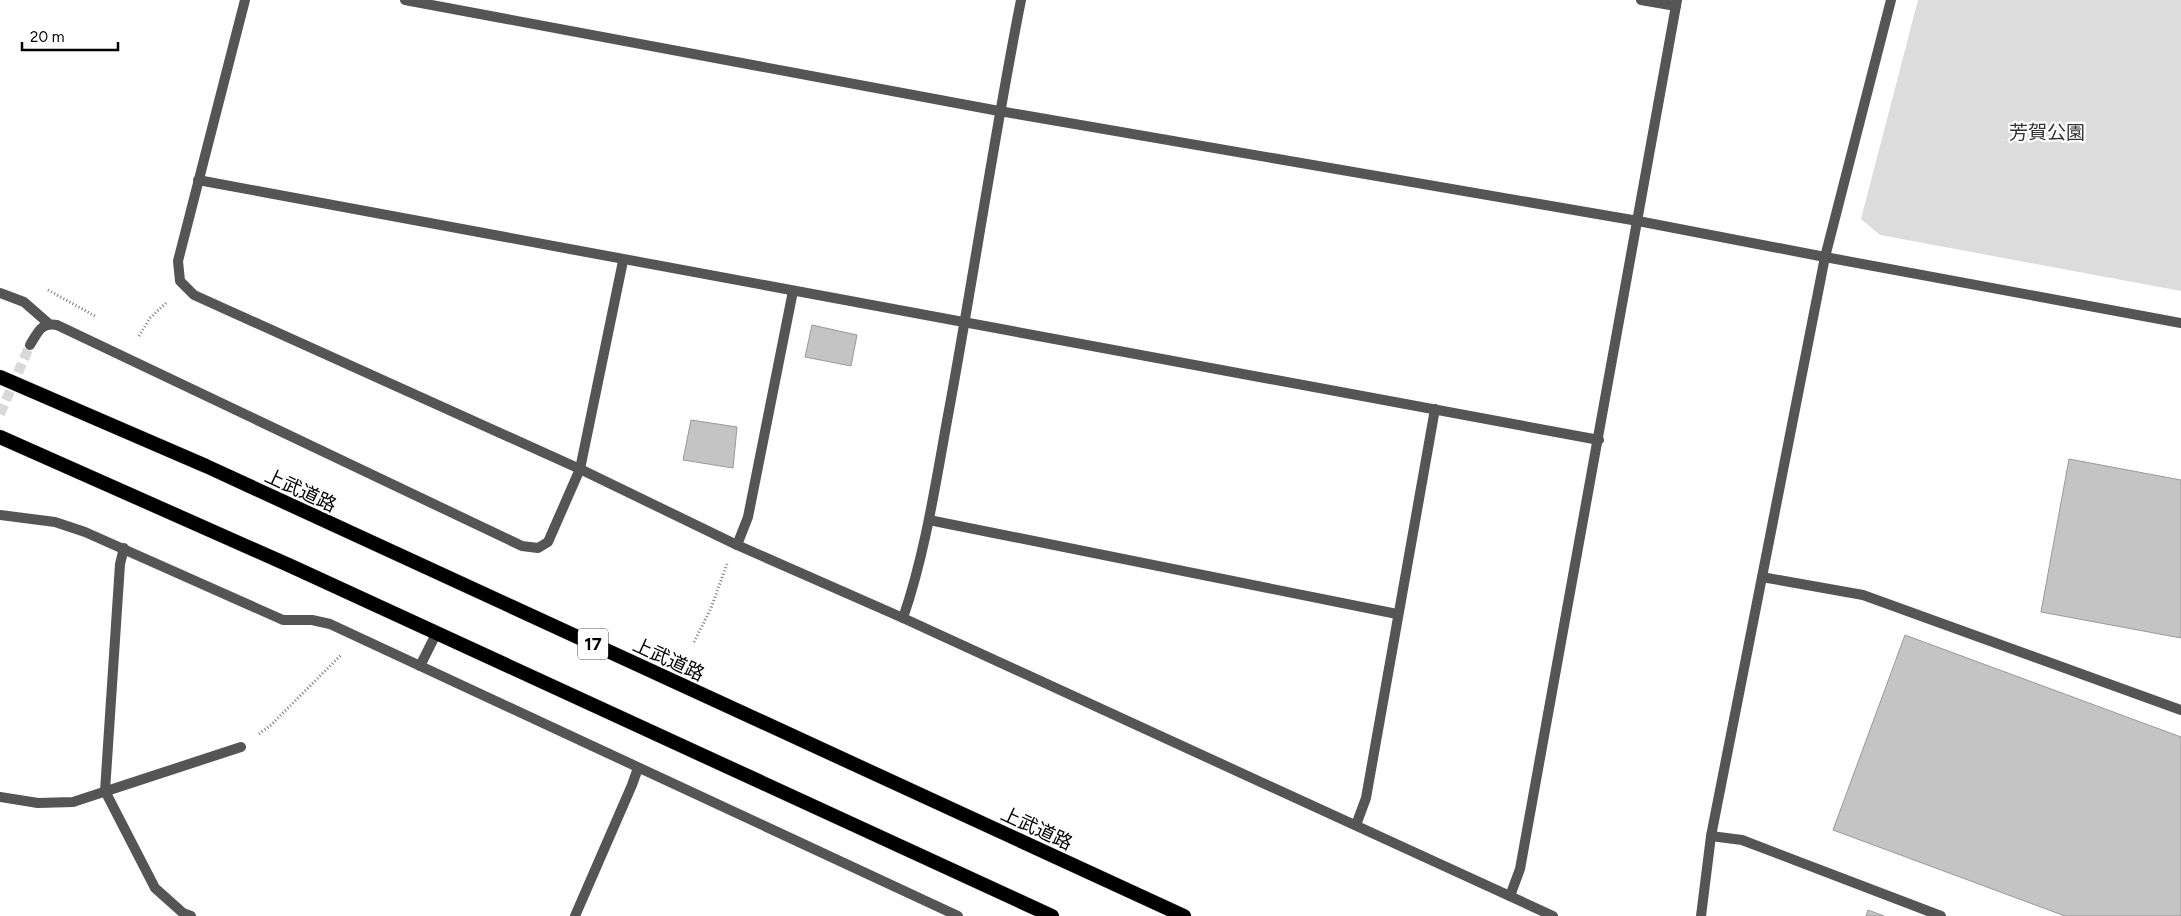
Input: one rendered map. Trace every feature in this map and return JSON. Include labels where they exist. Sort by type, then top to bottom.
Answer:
[{"type":"highway","name":"上武道路","points":[[0,377],[215,471],[1184,916]]},
{"type":"highway","points":[[0,437],[293,567],[1052,916]]},
{"type":"street","points":[[245,0],[178,261],[180,281],[194,295],[580,469],[737,545],[903,618],[1553,916]]},
{"type":"street","points":[[404,0],[999,111],[1638,221],[2181,323]]},
{"type":"street","points":[[903,618],[914,585],[928,520],[965,322],[999,111],[1021,0]]},
{"type":"street","points":[[1510,896],[1520,869],[1599,440],[1676,3],[1641,0]]},
{"type":"street","points":[[1701,916],[1711,836],[1825,257],[1891,0]]},
{"type":"street","points":[[198,180],[623,261],[965,322],[1599,440]]},
{"type":"street","points":[[30,345],[41,326],[48,323],[57,324],[522,546],[538,548],[548,542],[580,469],[623,261]]},
{"type":"street","points":[[737,545],[748,517],[794,291]]},
{"type":"street","points":[[0,293],[24,302],[48,323]]},
{"type":"street","points":[[1356,825],[1366,798],[1435,409]]},
{"type":"street","points":[[0,515],[55,522],[124,548],[283,620],[312,620],[330,624],[958,916]]},
{"type":"street","points":[[928,520],[1398,614]]},
{"type":"street","points":[[124,548],[120,564],[105,791],[155,888],[183,913],[191,916]]},
{"type":"street","points":[[1762,577],[1863,595],[2181,710]]},
{"type":"street","points":[[420,666],[436,634]]},
{"type":"street","points":[[0,797],[38,803],[74,802],[241,747]]},
{"type":"street","points":[[575,916],[638,768]]},
{"type":"street","points":[[1711,836],[1742,840],[1941,916]]},
{"type":"path","points":[[139,336],[150,318],[166,302]]},
{"type":"path","points":[[694,642],[711,608],[728,559]]},
{"type":"path","points":[[241,747],[271,725],[358,637]]},
{"type":"green space","name":"芳賀公園","points":[[1918,0],[2181,0],[2181,291],[1880,235],[1861,219]]},
{"type":"building","points":[[812,325],[857,335],[851,366],[805,357]]},
{"type":"building","points":[[691,420],[737,427],[733,468],[683,460]]},
{"type":"building","points":[[2069,459],[2181,480],[2181,638],[2041,612]]},
{"type":"building","points":[[1905,635],[2181,737],[2181,916],[2065,916],[1833,830]]},
{"type":"building","points":[[1868,910],[1884,916],[1866,916]]},
{"type":"tunnel","points":[[0,414],[30,345]]}]
